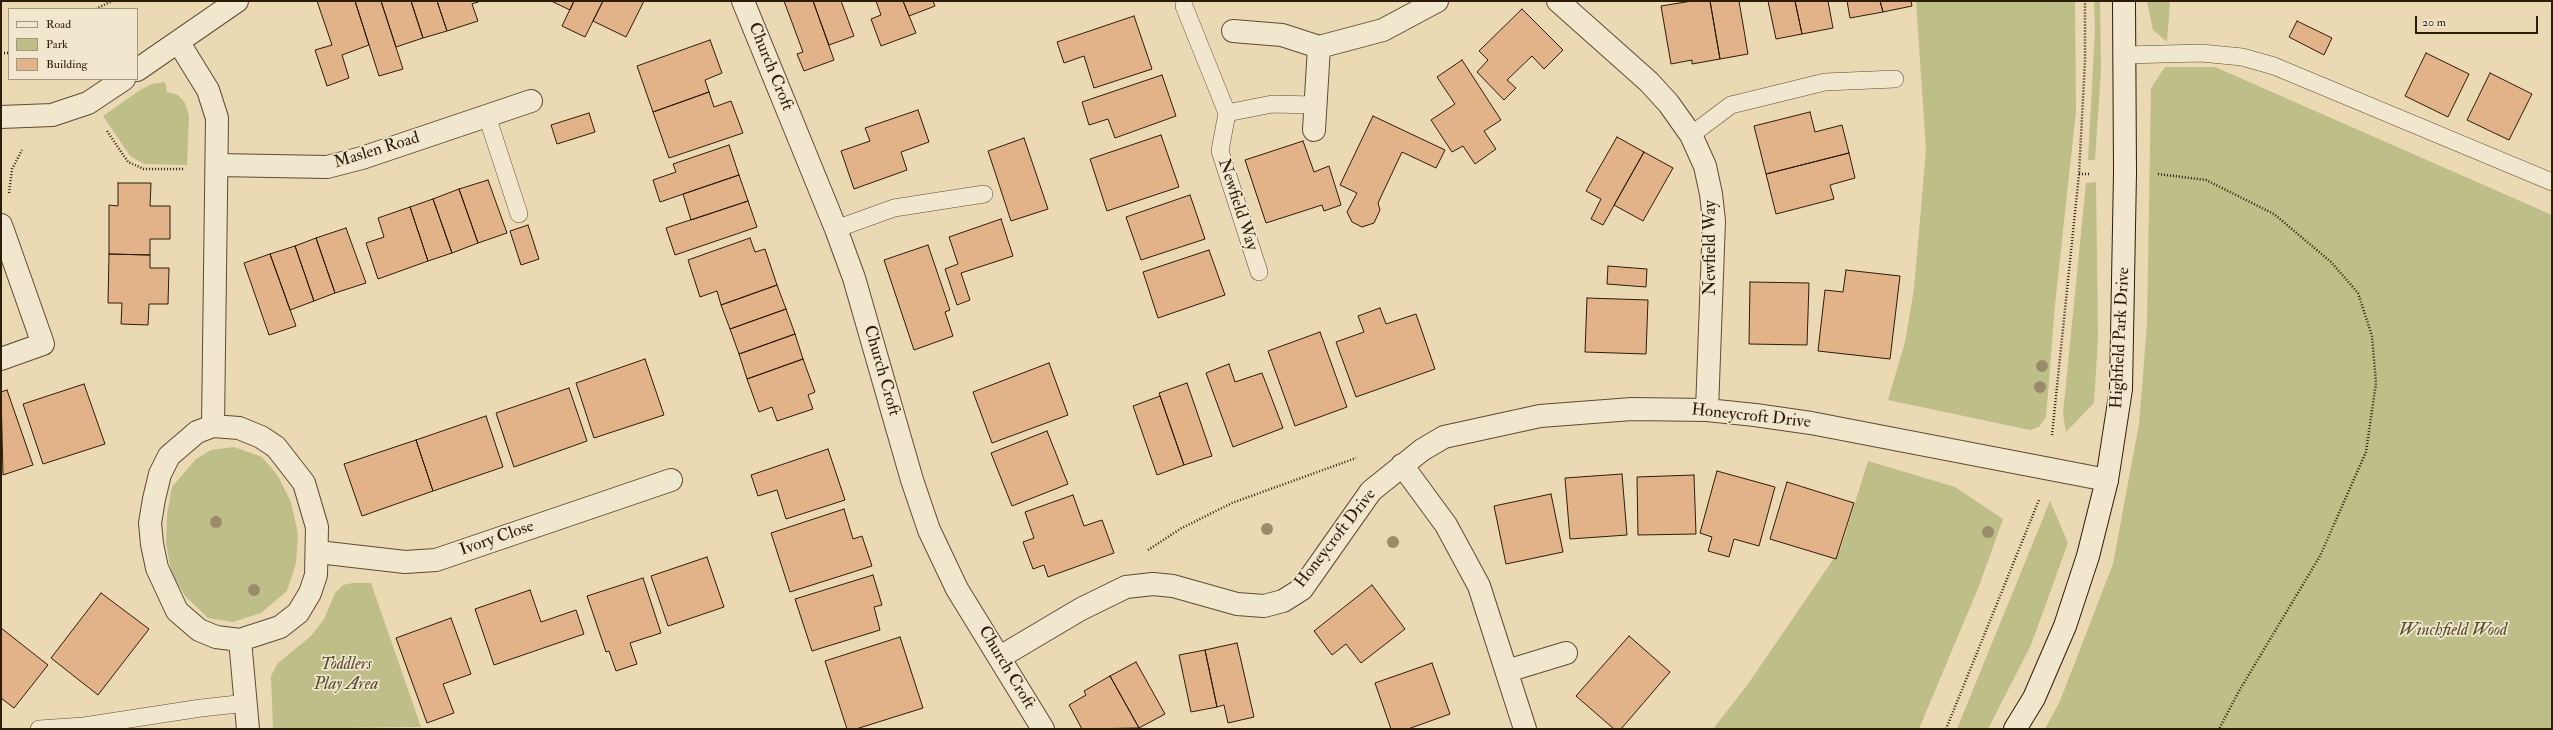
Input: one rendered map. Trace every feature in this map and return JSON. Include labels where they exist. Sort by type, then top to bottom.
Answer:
[{"type":"street","points":[[138,69],[179,43],[237,1]]},
{"type":"street","name":"Church Croft","points":[[743,1],[836,229],[854,278],[912,480],[929,530],[957,589],[1043,729]]},
{"type":"street","points":[[1233,31],[1282,35],[1319,47],[1383,30],[1437,1]]},
{"type":"street","name":"Newfield Way","points":[[1558,1],[1648,82],[1669,104],[1691,135],[1705,166],[1711,194],[1714,221],[1707,410]]},
{"type":"street","name":"Highfield Park Drive","points":[[2015,729],[2034,698],[2065,626],[2088,556],[2106,480],[2121,389],[2124,298],[2124,1]]},
{"type":"street","points":[[179,43],[208,90],[217,118],[213,426]]},
{"type":"street","points":[[1314,130],[1314,105],[1319,47]]},
{"type":"street","points":[[1,117],[52,115],[88,103],[122,80]]},
{"type":"street","name":"Maslen Road","points":[[217,167],[327,167],[362,158],[531,101]]},
{"type":"street","points":[[1,225],[42,344],[1,359]]},
{"type":"street","name":"Honeycroft Drive","points":[[1000,657],[1081,608],[1126,587],[1152,584],[1173,586],[1237,604],[1264,606],[1283,601],[1302,589],[1371,491],[1402,465],[1444,437],[1540,416],[1632,409],[1707,410],[1811,423],[2106,480]]},
{"type":"street","points":[[213,426],[239,428],[261,437],[276,448],[292,466],[304,483],[317,528],[318,552],[316,575],[310,594],[298,612],[280,626],[240,640],[216,637],[199,630],[177,611],[156,568],[152,544],[150,523],[160,474],[170,456],[197,432],[213,426]]},
{"type":"street","points":[[1402,465],[1446,525],[1479,586],[1526,729]]},
{"type":"street","name":"Ivory Close","points":[[318,552],[405,562],[436,560],[671,480]]},
{"type":"street","points":[[240,640],[247,703],[248,729]]},
{"type":"street","points":[[1507,671],[1566,653]]},
{"type":"lane","points":[[1184,6],[1227,113],[1272,104],[1314,105]]},
{"type":"lane","points":[[2125,55],[2208,54],[2242,57],[2274,66],[2552,182]]},
{"type":"lane","points":[[1691,135],[1731,105],[1825,82],[1895,79]]},
{"type":"lane","name":"Newfield Way","points":[[1227,113],[1220,151],[1259,272]]},
{"type":"lane","points":[[487,116],[519,214]]},
{"type":"lane","points":[[836,229],[894,208],[984,194]]},
{"type":"lane","points":[[39,729],[84,726],[185,710],[247,703]]},
{"type":"path","points":[[98,8],[112,1]]},
{"type":"path","points":[[1946,729],[2040,498],[2048,469],[2079,174],[2085,60],[2085,1]]},
{"type":"path","points":[[105,129],[128,162],[144,169],[217,167]]},
{"type":"path","points":[[5,194],[10,193],[12,169],[19,152],[24,149]]},
{"type":"path","points":[[2206,180],[2274,214],[2332,262],[2358,293],[2372,336],[2376,383],[2366,452],[2320,556],[2239,691],[2219,729]]},
{"type":"path","points":[[1126,587],[1127,563],[1180,529],[1232,502],[1362,455]]},
{"type":"green space","points":[[1916,1],[2075,1],[2076,111],[2055,305],[2046,417],[2039,427],[2030,430],[1888,400],[1905,342],[1914,289],[1926,150]]},
{"type":"green space","points":[[2094,1],[2100,1],[2101,70],[2095,160],[2088,160],[2095,30]]},
{"type":"green space","points":[[2147,1],[2170,1],[2167,42],[2153,30]]},
{"type":"green space","name":"Winchfield Wood","points":[[2165,67],[2215,67],[2552,215],[2552,729],[2045,729],[2060,701],[2113,564],[2139,424],[2147,324],[2151,88]]},
{"type":"green space","points":[[165,82],[167,92],[178,95],[185,103],[189,116],[187,165],[144,164],[130,156],[103,116],[140,90],[152,84]]},
{"type":"green space","points":[[2096,182],[2098,338],[2094,403],[2066,432],[2063,414],[2086,183]]},
{"type":"green space","points":[[234,447],[262,457],[278,476],[291,502],[298,534],[296,563],[287,591],[261,613],[233,622],[208,618],[186,597],[172,575],[166,544],[167,515],[172,487],[196,459],[211,450]]},
{"type":"green space","points":[[1868,461],[1955,487],[2003,519],[1979,586],[1919,729],[1713,729],[1748,684],[1841,548]]},
{"type":"green space","points":[[2050,501],[2068,543],[2031,645],[1988,729],[1957,729]]},
{"type":"green space","name":"Toddlers Play Area","points":[[353,583],[371,583],[421,727],[273,729],[271,676],[278,663],[311,636],[324,619],[335,593],[343,585]]},
{"type":"building","points":[[317,1],[355,1],[369,45],[342,55],[349,78],[327,86],[315,50],[332,45]]},
{"type":"building","points":[[355,1],[381,1],[403,69],[379,76]]},
{"type":"building","points":[[381,1],[411,1],[423,38],[396,47]]},
{"type":"building","points":[[411,1],[437,1],[447,31],[423,38]]},
{"type":"building","points":[[437,1],[481,1],[472,4],[478,21],[447,31]]},
{"type":"building","points":[[551,1],[574,1],[570,10]]},
{"type":"building","points":[[574,1],[603,1],[585,37],[562,26]]},
{"type":"building","points":[[603,1],[644,1],[626,37],[593,21]]},
{"type":"building","points":[[784,1],[813,1],[834,60],[804,71],[797,54],[803,52]]},
{"type":"building","points":[[813,1],[841,1],[854,36],[829,45]]},
{"type":"building","points":[[876,1],[903,1],[916,33],[881,46],[871,19],[881,15]]},
{"type":"building","points":[[903,1],[933,1],[935,6],[909,16]]},
{"type":"building","points":[[1692,1],[1710,1],[1720,59],[1692,64],[1692,60],[1671,64],[1661,6]]},
{"type":"building","points":[[1710,1],[1739,1],[1748,54],[1720,59]]},
{"type":"building","points":[[1768,1],[1795,1],[1802,34],[1776,39]]},
{"type":"building","points":[[1795,1],[1828,1],[1833,28],[1802,34]]},
{"type":"building","points":[[1847,1],[1880,1],[1883,12],[1850,18]]},
{"type":"building","points":[[1880,1],[1911,1],[1912,6],[1883,12]]},
{"type":"building","points":[[1522,9],[1563,50],[1544,69],[1532,56],[1507,80],[1516,88],[1504,100],[1477,72],[1488,60],[1479,51]]},
{"type":"building","points":[[1134,16],[1152,69],[1094,88],[1084,56],[1064,63],[1057,42]]},
{"type":"building","points":[[2297,21],[2332,38],[2324,55],[2289,37]]},
{"type":"building","points":[[710,40],[722,73],[705,80],[709,92],[653,112],[637,66]]},
{"type":"building","points":[[2426,53],[2469,74],[2448,117],[2405,96]]},
{"type":"building","points":[[1462,60],[1501,120],[1484,131],[1496,149],[1475,164],[1463,146],[1452,152],[1431,120],[1455,104],[1437,77]]},
{"type":"building","points":[[2490,73],[2532,94],[2509,140],[2467,120]]},
{"type":"building","points":[[1162,75],[1176,116],[1115,138],[1108,119],[1089,125],[1082,102]]},
{"type":"building","points":[[709,92],[714,107],[731,101],[743,133],[669,158],[653,112]]},
{"type":"building","points":[[918,110],[929,142],[901,152],[907,170],[854,189],[841,151],[870,141],[865,128]]},
{"type":"building","points":[[1810,112],[1815,132],[1842,125],[1849,153],[1766,174],[1754,126]]},
{"type":"building","points":[[589,113],[595,132],[557,144],[551,125]]},
{"type":"building","points":[[1373,116],[1445,150],[1436,168],[1402,152],[1378,203],[1380,210],[1374,223],[1362,227],[1352,222],[1347,212],[1357,193],[1340,185]]},
{"type":"building","points":[[1161,135],[1179,187],[1107,211],[1090,159]]},
{"type":"building","points":[[1617,137],[1644,152],[1603,225],[1591,219],[1601,199],[1586,191]]},
{"type":"building","points":[[1024,138],[1048,209],[1011,221],[988,151]]},
{"type":"building","points":[[1303,141],[1314,172],[1329,166],[1341,205],[1324,211],[1322,205],[1266,223],[1245,160]]},
{"type":"building","points":[[729,145],[739,175],[660,202],[653,180],[676,172],[673,164]]},
{"type":"building","points":[[1644,152],[1673,168],[1643,221],[1614,205]]},
{"type":"building","points":[[1849,153],[1855,178],[1830,185],[1834,199],[1776,214],[1766,174]]},
{"type":"building","points":[[739,175],[748,201],[691,220],[683,194]]},
{"type":"building","points":[[488,180],[507,233],[478,243],[459,189]]},
{"type":"building","points":[[118,183],[151,183],[150,206],[170,206],[170,239],[150,239],[150,255],[109,254],[109,205],[118,206]]},
{"type":"building","points":[[459,189],[478,243],[452,253],[433,199]]},
{"type":"building","points":[[1190,195],[1205,239],[1141,260],[1126,217]]},
{"type":"building","points":[[433,199],[452,253],[428,261],[410,207]]},
{"type":"building","points":[[748,201],[757,227],[675,255],[666,228]]},
{"type":"building","points":[[410,207],[428,261],[378,279],[366,243],[384,237],[378,218]]},
{"type":"building","points":[[1001,219],[1013,256],[961,273],[970,300],[957,305],[945,269],[958,264],[949,237]]},
{"type":"building","points":[[528,225],[539,259],[521,265],[510,231]]},
{"type":"building","points":[[346,228],[366,283],[335,293],[316,238]]},
{"type":"building","points":[[316,238],[335,293],[314,301],[295,246]]},
{"type":"building","points":[[750,238],[755,252],[765,249],[777,285],[721,305],[717,291],[700,297],[688,260]]},
{"type":"building","points":[[928,245],[950,310],[945,312],[953,336],[914,350],[884,260]]},
{"type":"building","points":[[295,246],[314,301],[290,310],[270,254]]},
{"type":"building","points":[[1209,250],[1225,295],[1158,318],[1143,272]]},
{"type":"building","points":[[109,254],[150,255],[150,268],[169,268],[168,304],[149,304],[148,325],[121,324],[122,303],[108,303]]},
{"type":"building","points":[[270,254],[296,326],[269,335],[244,263]]},
{"type":"building","points":[[1608,266],[1647,269],[1646,287],[1607,284]]},
{"type":"building","points":[[1846,270],[1900,276],[1890,359],[1818,351],[1825,290],[1843,292]]},
{"type":"building","points":[[1750,282],[1809,283],[1807,345],[1749,344]]},
{"type":"building","points":[[777,285],[786,309],[730,329],[721,305]]},
{"type":"building","points":[[1587,298],[1648,300],[1646,354],[1585,352]]},
{"type":"building","points":[[1380,308],[1386,324],[1416,314],[1435,369],[1356,397],[1336,342],[1364,332],[1358,316]]},
{"type":"building","points":[[786,309],[795,334],[739,354],[730,329]]},
{"type":"building","points":[[1320,332],[1347,407],[1295,426],[1268,351]]},
{"type":"building","points":[[795,334],[803,359],[747,379],[739,354]]},
{"type":"building","points":[[645,359],[664,415],[594,438],[576,383]]},
{"type":"building","points":[[803,359],[815,392],[808,395],[813,409],[777,421],[772,407],[759,412],[747,379]]},
{"type":"building","points":[[1049,363],[1068,415],[992,443],[973,392]]},
{"type":"building","points":[[1229,364],[1235,382],[1262,373],[1283,428],[1233,447],[1206,373]]},
{"type":"building","points":[[1187,383],[1212,456],[1184,465],[1159,393]]},
{"type":"building","points":[[84,384],[105,444],[43,464],[23,404]]},
{"type":"building","points":[[569,388],[587,441],[514,467],[496,413]]},
{"type":"building","points":[[7,390],[33,465],[3,475],[1,392]]},
{"type":"building","points":[[1160,396],[1184,465],[1157,475],[1133,406]]},
{"type":"building","points":[[486,416],[503,467],[433,491],[416,440]]},
{"type":"building","points":[[1047,431],[1068,484],[1012,506],[991,453]]},
{"type":"building","points":[[416,440],[433,491],[362,516],[344,464]]},
{"type":"building","points":[[828,449],[845,500],[786,519],[777,490],[758,496],[751,475]]},
{"type":"building","points":[[1717,471],[1775,487],[1759,546],[1734,539],[1729,557],[1708,551],[1712,537],[1700,533]]},
{"type":"building","points":[[1622,474],[1627,535],[1570,539],[1565,478]]},
{"type":"building","points":[[1694,475],[1696,534],[1638,535],[1637,477]]},
{"type":"building","points":[[1787,482],[1854,503],[1836,559],[1770,539]]},
{"type":"building","points":[[1551,494],[1563,552],[1506,564],[1494,506]]},
{"type":"building","points":[[1073,495],[1084,526],[1102,520],[1114,553],[1048,577],[1044,565],[1033,569],[1023,542],[1034,538],[1025,512]]},
{"type":"building","points":[[844,509],[853,539],[862,536],[872,566],[790,592],[771,533]]},
{"type":"building","points":[[707,557],[724,607],[668,626],[651,576]]},
{"type":"building","points":[[873,575],[882,605],[874,607],[880,630],[812,651],[795,599]]},
{"type":"building","points":[[643,578],[661,633],[630,643],[637,664],[616,671],[609,651],[606,652],[587,596]]},
{"type":"building","points":[[1372,585],[1405,629],[1361,663],[1346,644],[1332,655],[1314,631]]},
{"type":"building","points":[[530,590],[541,622],[576,610],[584,634],[494,665],[475,609]]},
{"type":"building","points":[[101,593],[149,629],[98,695],[51,658]]},
{"type":"building","points":[[451,618],[471,674],[443,684],[454,713],[427,723],[396,638]]},
{"type":"building","points":[[1,628],[48,665],[14,708],[1,698]]},
{"type":"building","points":[[1629,636],[1670,672],[1621,729],[1614,729],[1576,696]]},
{"type":"building","points":[[900,637],[923,708],[856,729],[847,729],[825,661]]},
{"type":"building","points":[[1237,643],[1254,717],[1228,723],[1224,705],[1217,707],[1205,650]]},
{"type":"building","points":[[1205,650],[1217,707],[1191,712],[1179,655]]},
{"type":"building","points":[[1136,662],[1165,714],[1139,728],[1110,676]]},
{"type":"building","points":[[1432,663],[1450,714],[1408,729],[1391,729],[1375,683]]},
{"type":"building","points":[[1110,676],[1139,728],[1082,729],[1069,705],[1086,695],[1084,691]]}]
